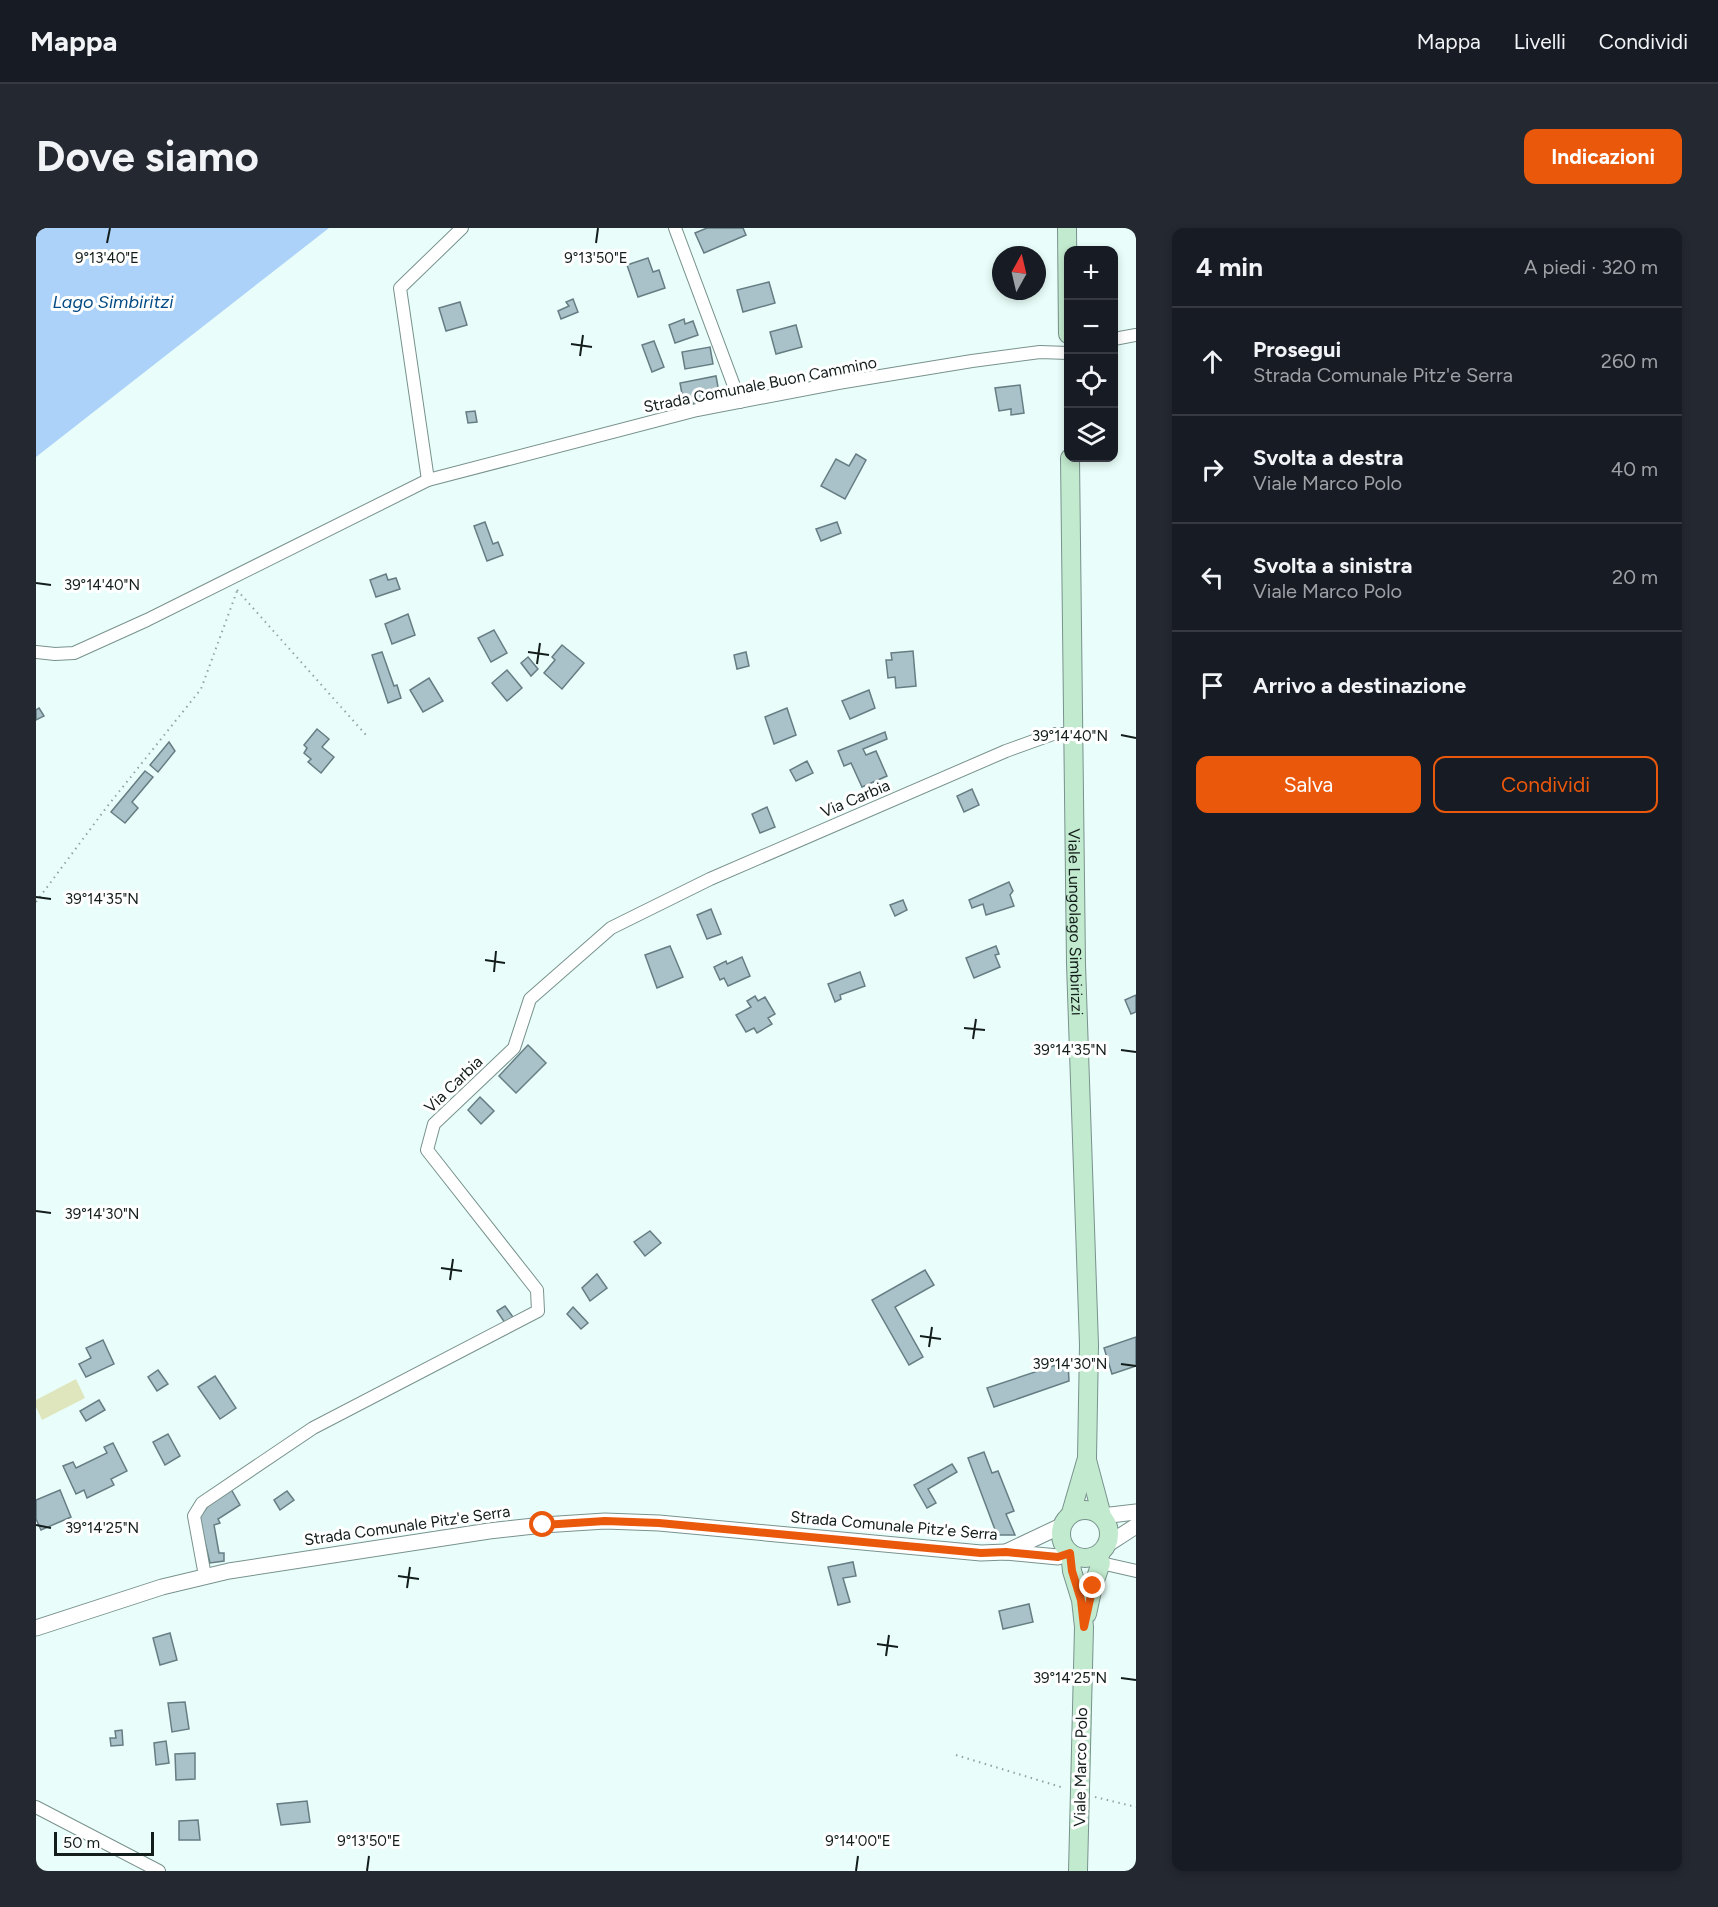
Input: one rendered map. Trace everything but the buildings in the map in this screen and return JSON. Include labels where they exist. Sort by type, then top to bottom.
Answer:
[{"type":"main road","points":[[1067,228],[1068,300]]},
{"type":"main road","name":"Viale Lungolago Simbirizzi","points":[[1070,462],[1079,1083],[1089,1345],[1087,1458],[1102,1516]]},
{"type":"main road","name":"Viale Lungolago Simbirizzi","points":[[1066,1520],[1087,1458]]},
{"type":"main road","points":[[1087,1510],[1102,1516],[1109,1529],[1104,1552],[1087,1558],[1077,1558],[1065,1548],[1060,1538],[1066,1520],[1087,1510]]},
{"type":"main road","name":"Viale Marco Polo","points":[[1084,1627],[1093,1586],[1104,1552]]},
{"type":"main road","name":"Viale Marco Polo","points":[[1070,1553],[1072,1571],[1081,1600],[1084,1627],[1078,1871]]},
{"type":"street","points":[[428,480],[400,288],[462,228]]},
{"type":"street","points":[[675,228],[740,402]]},
{"type":"street","points":[[1118,338],[1136,335]]},
{"type":"street","name":"Strada Comunale Buon Cammino","points":[[36,651],[55,654],[74,653],[147,620],[428,480],[697,410],[972,361],[1040,352],[1064,353]]},
{"type":"street","name":"Via Carbia","points":[[205,1576],[194,1516],[202,1503],[313,1428],[538,1311],[537,1290],[427,1150],[434,1124],[514,1048],[530,999],[611,928],[700,884],[1006,751],[1053,734],[1074,734]]},
{"type":"street","points":[[1102,1516],[1136,1512]]},
{"type":"street","name":"Strada Comunale Pitz'e Serra","points":[[1006,1552],[1066,1520]]},
{"type":"street","name":"Strada Comunale Pitz'e Serra","points":[[36,1628],[91,1609],[205,1576],[298,1559],[543,1525],[605,1521],[680,1525],[981,1553],[1006,1552],[1058,1557],[1070,1553]]},
{"type":"street","points":[[1136,1526],[1104,1552],[1136,1571]]},
{"type":"street","points":[[36,1807],[159,1871]]},
{"type":"path","points":[[233,576],[237,591],[366,735]]},
{"type":"path","points":[[36,902],[106,808],[201,689],[237,591]]},
{"type":"path","points":[[956,1755],[1080,1793],[1136,1807]]},
{"type":"green space","points":[[76,1379],[85,1398],[42,1420],[36,1407],[36,1400]]},
{"type":"water","name":"Lago Simbiritzi","points":[[36,228],[329,228],[36,457]]},
{"type":"route","points":[[543,1525],[631,1521],[981,1553],[1006,1552],[1058,1557],[1070,1553],[1072,1571],[1081,1600],[1084,1627],[1093,1586]]}]
